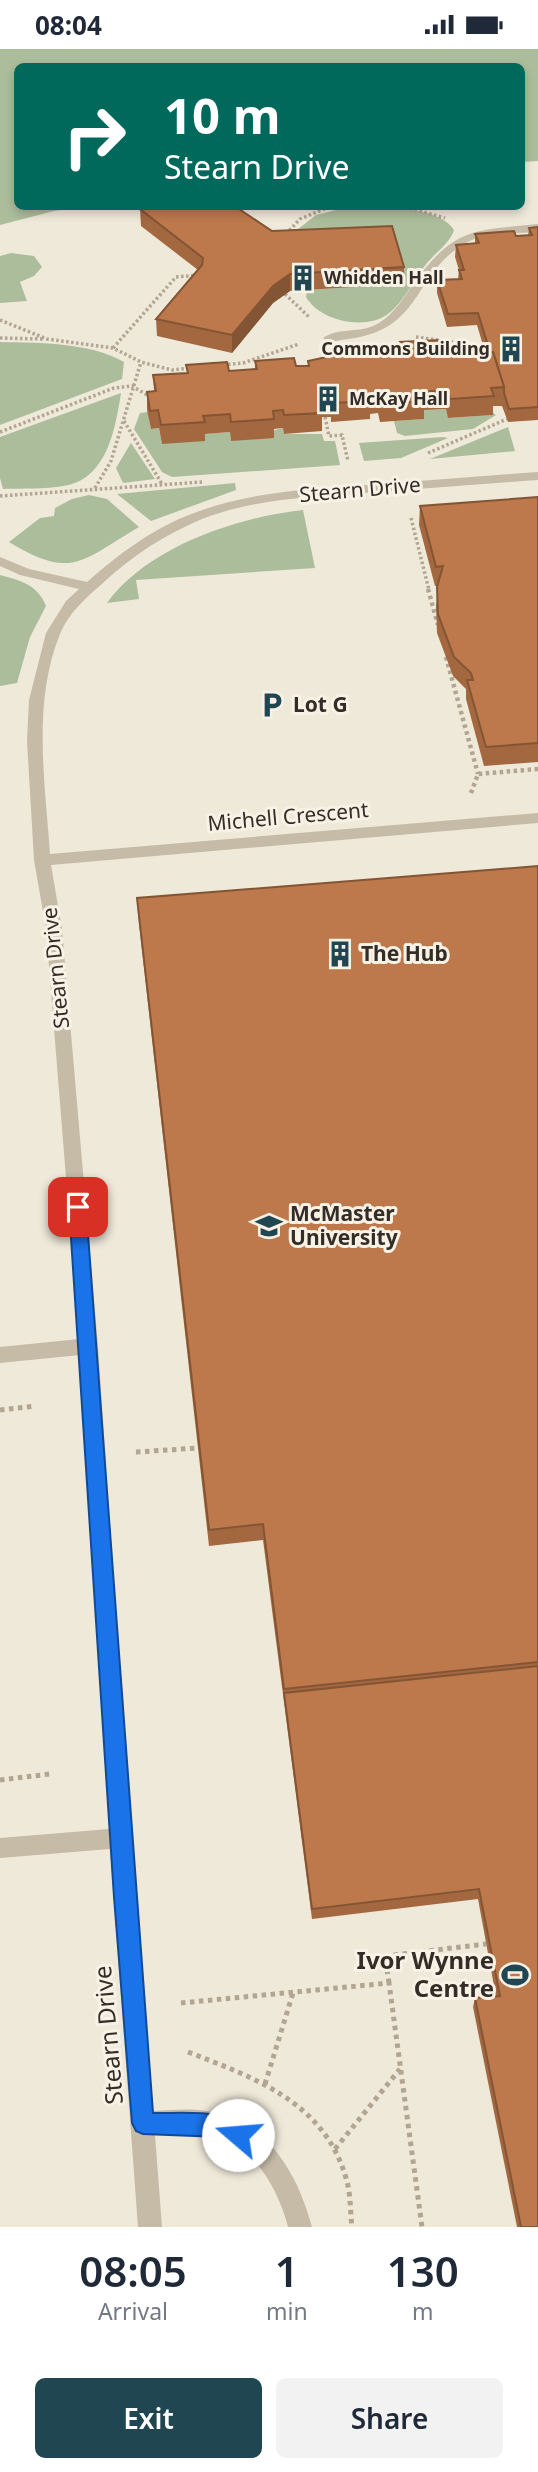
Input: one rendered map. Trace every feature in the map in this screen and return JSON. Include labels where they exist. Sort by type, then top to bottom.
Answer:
[{"type":"lane","points":[[329,338],[385,325],[436,260],[458,241],[477,235],[538,228]]},
{"type":"lane","name":"Stearn Drive","points":[[150,2227],[89,1346],[54,929],[42,860],[35,741],[36,700],[53,633],[71,604],[121,559],[158,535],[198,516],[249,501],[315,493],[538,476]]},
{"type":"lane","points":[[0,561],[25,572],[89,587]]},
{"type":"lane","name":"Michell Crescent","points":[[42,860],[538,818]]},
{"type":"lane","points":[[0,1356],[89,1346]]},
{"type":"lane","points":[[0,1848],[122,1838]]},
{"type":"lane","points":[[143,2123],[223,2127],[252,2144],[286,2183],[300,2227]]},
{"type":"path","points":[[282,239],[300,219],[322,210]]},
{"type":"path","points":[[113,348],[176,277],[204,275]]},
{"type":"path","points":[[0,320],[47,339]]},
{"type":"path","points":[[378,328],[399,337],[459,343],[470,349]]},
{"type":"path","points":[[0,338],[47,339],[113,348],[141,362],[172,370],[195,368]]},
{"type":"path","points":[[219,365],[243,363],[309,341],[329,338]]},
{"type":"path","points":[[95,488],[111,461],[141,362]]},
{"type":"path","points":[[0,432],[96,395],[132,386],[149,396],[150,403]]},
{"type":"path","points":[[325,417],[329,436],[342,435],[350,471]]},
{"type":"path","points":[[424,454],[507,419]]},
{"type":"path","points":[[124,421],[162,485]]},
{"type":"path","points":[[422,517],[409,518],[439,628]]},
{"type":"path","points":[[421,563],[434,562]]},
{"type":"path","points":[[446,655],[478,774],[468,801]]},
{"type":"path","points":[[478,774],[538,769]]},
{"type":"path","points":[[0,1410],[34,1406]]},
{"type":"path","points":[[136,1453],[198,1448]]},
{"type":"path","points":[[0,1780],[50,1774]]},
{"type":"path","points":[[422,2227],[385,1956],[486,1944]]},
{"type":"path","points":[[181,2003],[389,1983]]},
{"type":"path","points":[[265,2084],[293,1993]]},
{"type":"path","points":[[188,2052],[296,2099],[328,2133],[346,2176],[352,2227]]},
{"type":"path","points":[[335,2149],[400,2069]]},
{"type":"green space","points":[[0,49],[538,49],[538,161],[525,162],[525,63],[14,63],[14,210],[62,210],[0,225]]},
{"type":"green space","points":[[336,210],[414,210],[435,215],[454,230],[388,314],[367,322],[344,321],[321,312],[306,297],[307,290],[403,284],[293,233],[316,215]]},
{"type":"green space","points":[[11,253],[34,256],[42,267],[34,276],[20,282],[27,301],[0,303],[0,256]]},
{"type":"green space","points":[[0,342],[64,345],[110,355],[124,362],[122,379],[0,425]]},
{"type":"green space","points":[[121,393],[109,445],[96,468],[87,477],[58,487],[3,489],[0,478],[0,437]]},
{"type":"green space","points":[[446,409],[449,418],[492,415],[492,412],[496,415],[473,429],[405,436],[397,433],[394,421],[423,419],[422,410]]},
{"type":"green space","points":[[148,412],[151,429],[159,428],[162,444],[204,434],[230,432],[231,441],[283,428],[284,434],[322,434],[324,441],[335,441],[340,465],[172,477],[162,472],[134,429],[140,413]]},
{"type":"green space","points":[[508,427],[515,451],[430,459]]},
{"type":"green space","points":[[448,438],[401,458],[364,461],[359,443]]},
{"type":"green space","points":[[131,443],[155,479],[123,483],[116,468]]},
{"type":"green space","points":[[235,483],[236,490],[151,521],[117,494]]},
{"type":"green space","points":[[89,495],[107,499],[139,527],[90,557],[63,563],[48,561],[9,542],[40,518],[54,516],[55,508],[72,499]]},
{"type":"green space","points":[[303,510],[315,568],[136,580],[139,599],[107,603],[124,583],[145,566],[195,538],[250,520]]},
{"type":"green space","points":[[0,575],[21,581],[33,588],[46,606],[30,637],[17,683],[0,686]]},
{"type":"building","name":"Whidden Hall","points":[[141,210],[240,210],[272,231],[392,226],[404,267],[290,274],[273,286],[232,335],[156,319],[202,265],[203,258]]},
{"type":"building","name":"Commons Building","points":[[538,227],[538,407],[509,409],[493,352],[490,352],[478,313],[448,314],[437,280],[462,279],[459,270],[464,270],[456,245],[479,243],[475,234],[514,231],[516,236],[532,235],[529,228]]},
{"type":"building","name":"McKay Hall","points":[[440,340],[442,347],[477,345],[479,353],[493,352],[504,387],[491,388],[494,396],[450,399],[447,390],[423,392],[425,401],[381,404],[379,395],[369,395],[371,401],[332,403],[331,398],[319,399],[322,413],[284,415],[283,410],[273,411],[274,419],[231,422],[230,414],[203,416],[205,422],[161,425],[158,410],[150,411],[147,392],[156,391],[153,375],[188,373],[186,365],[227,362],[229,371],[257,369],[255,361],[294,358],[296,366],[309,366],[308,361],[336,355],[334,347],[375,344],[377,352],[402,351],[400,342]]},
{"type":"building","points":[[538,497],[538,743],[486,747],[467,680],[473,680],[471,673],[454,657],[438,614],[437,587],[443,566],[436,567],[420,506]]},
{"type":"building","points":[[538,866],[538,1662],[284,1689],[263,1524],[209,1530],[137,898]]},
{"type":"building","name":"Ivor Wynne Centre","points":[[538,1666],[538,2227],[521,2227],[475,1998],[500,1996],[479,1889],[312,1909],[284,1693]]},
{"type":"place","name":"Whidden Hall","points":[[303,278]]},
{"type":"place","name":"Commons Building","points":[[511,349]]},
{"type":"place","name":"McKay Hall","points":[[328,399]]},
{"type":"place","name":"Lot G","points":[[272,705]]},
{"type":"place","name":"The Hub","points":[[340,954]]},
{"type":"place","name":"McMaster University","points":[[269,1226]]},
{"type":"place","name":"Ivor Wynne Centre","points":[[515,1975]]},
{"type":"route","points":[[78,1207],[124,1897],[143,2123],[193,2123],[223,2127],[238,2135]]}]
